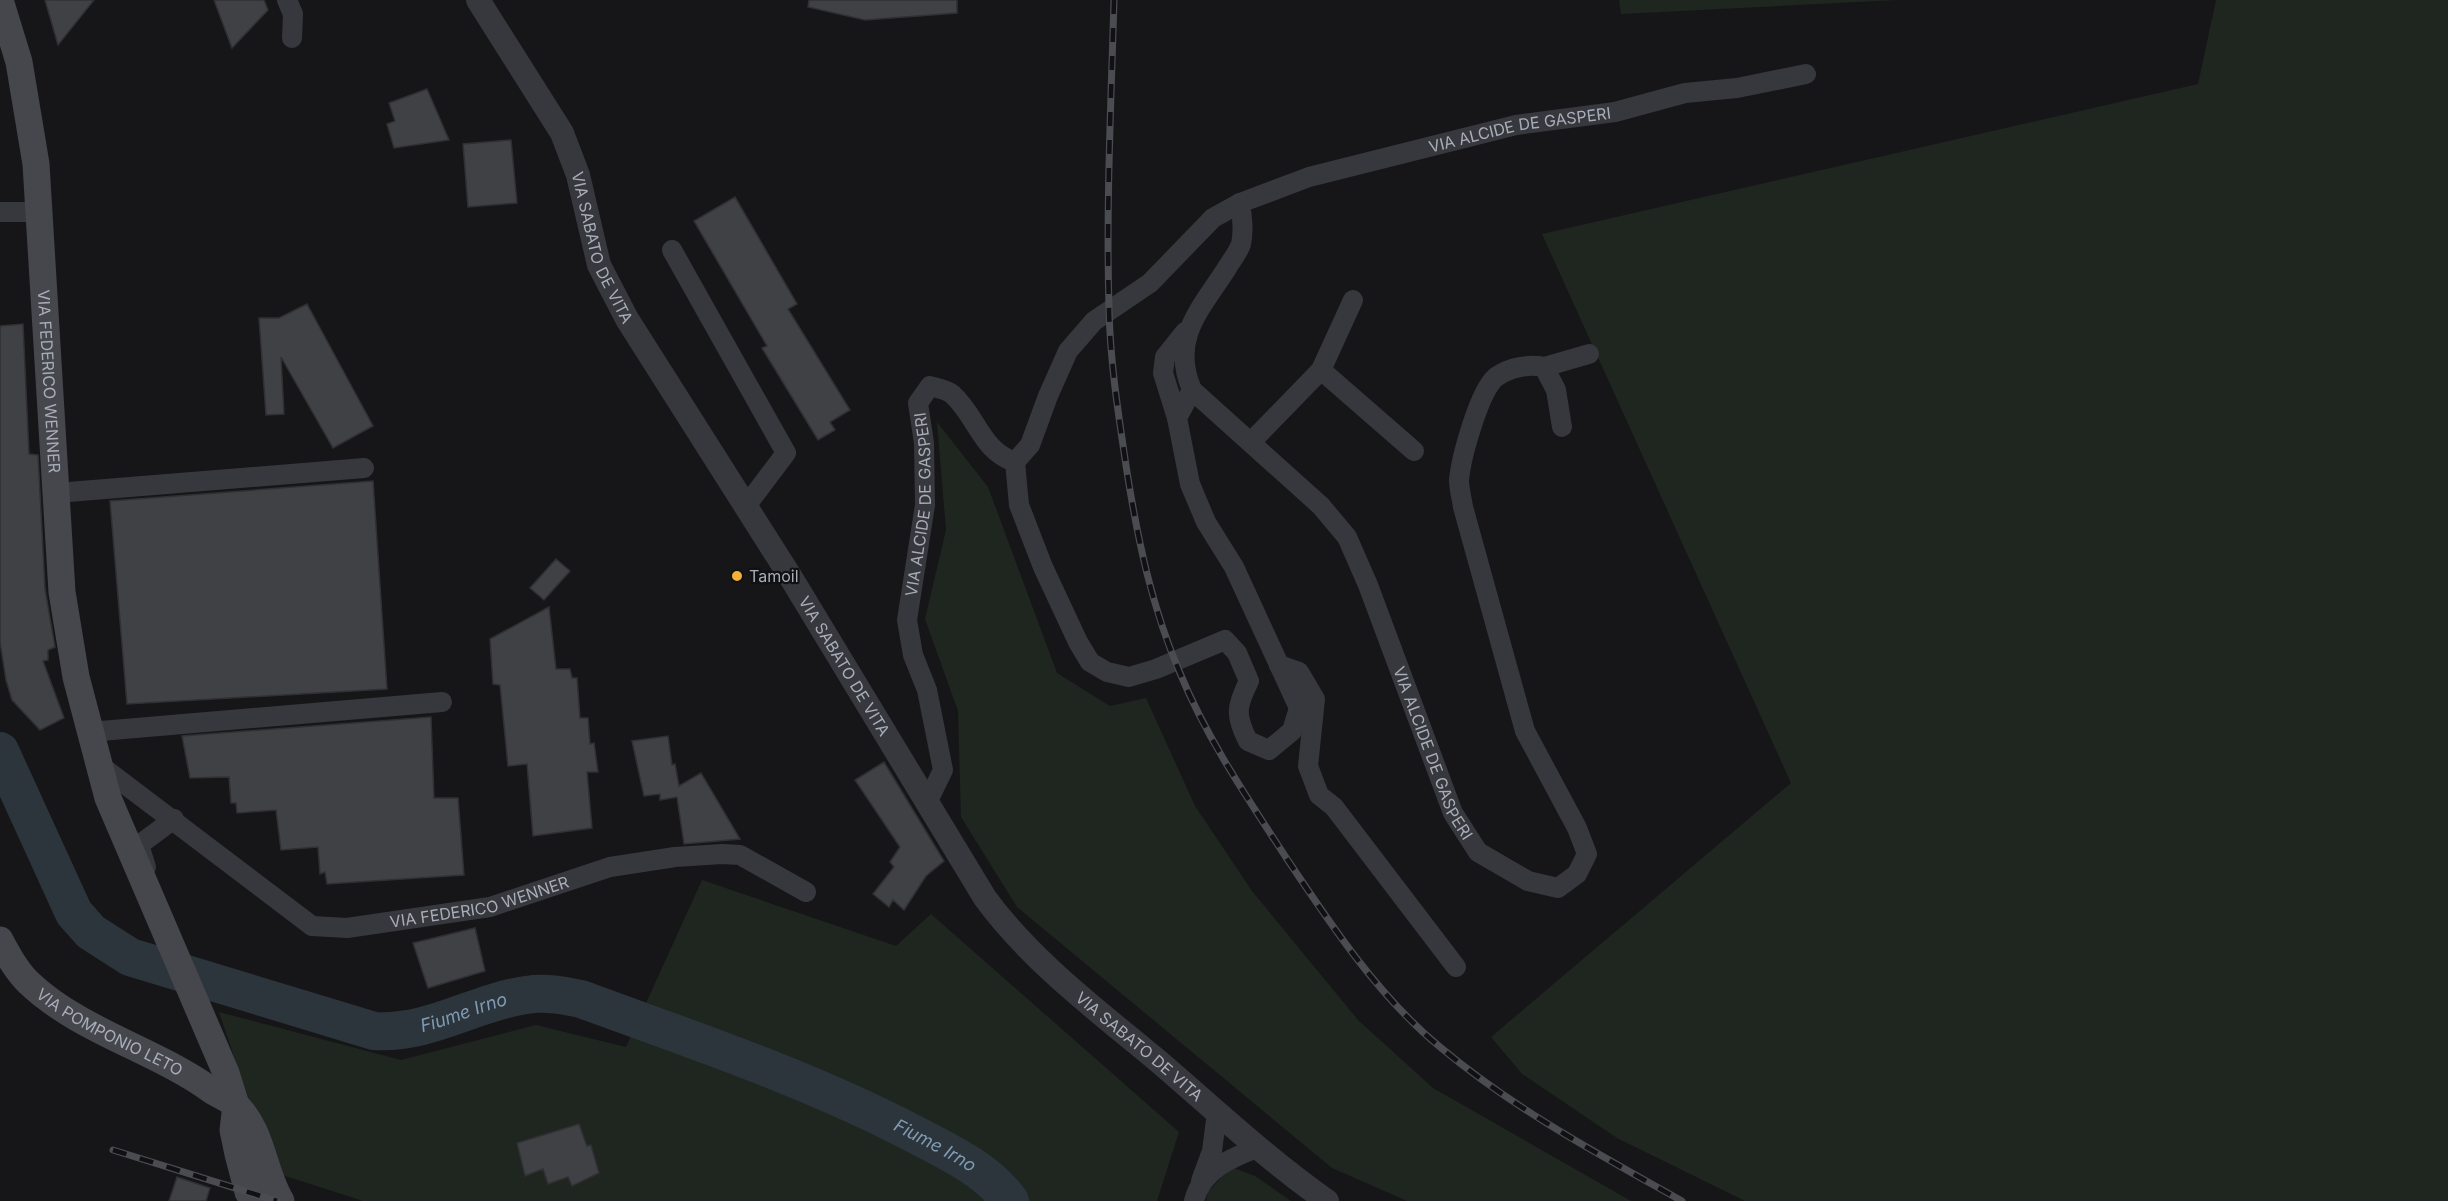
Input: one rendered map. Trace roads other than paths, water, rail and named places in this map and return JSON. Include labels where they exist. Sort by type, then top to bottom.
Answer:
[{"type":"main road","name":"VIA FEDERICO WENNER","points":[[0,0],[19,62],[31,125],[40,212],[56,492],[67,634],[89,732],[108,798],[226,1072],[236,1105],[233,1130],[249,1192],[254,1201]]},
{"type":"main road","name":"VIA POMPONIO LETO","points":[[0,940],[27,981],[47,997],[75,1016],[174,1065],[236,1105]]},
{"type":"main road","points":[[236,1105],[252,1123],[272,1186],[281,1201]]},
{"type":"street","points":[[287,0],[293,14],[291,38]]},
{"type":"street","name":"VIA SABATO DE VITA","points":[[478,0],[562,133],[578,176],[594,249],[608,285],[985,898],[1012,932],[1054,972],[1217,1112],[1327,1201]]},
{"type":"street","name":"VIA ALCIDE DE GASPERI","points":[[927,803],[943,770],[927,690],[913,655],[907,620],[925,505],[924,443],[918,404],[930,386],[951,392],[1000,457],[1015,462],[1030,445],[1068,351],[1094,321],[1150,283],[1213,218],[1240,203],[1309,177],[1516,125],[1615,112],[1685,93],[1737,88],[1806,74]]},
{"type":"street","points":[[1015,462],[1020,505],[1042,567],[1090,662],[1107,672],[1129,677],[1226,640],[1237,653],[1249,681],[1239,701],[1238,721],[1248,741],[1269,750],[1292,731],[1299,708],[1234,567],[1206,522],[1190,484],[1177,418],[1163,373],[1165,357],[1190,325],[1240,247],[1244,228],[1240,203]]},
{"type":"street","points":[[0,212],[40,212]]},
{"type":"street","points":[[672,250],[786,453],[746,506]]},
{"type":"street","points":[[1252,441],[1321,370],[1353,300]]},
{"type":"street","points":[[1177,418],[1192,390],[1185,373],[1184,352],[1190,325]]},
{"type":"street","points":[[1562,427],[1556,390],[1544,367],[1589,354]]},
{"type":"street","name":"VIA ALCIDE DE GASPERI","points":[[1192,390],[1252,441],[1321,506],[1347,537],[1368,585],[1453,813],[1478,852],[1528,881],[1558,888],[1577,874],[1587,854],[1577,828],[1525,731],[1463,507],[1459,482],[1466,439],[1481,404],[1496,378],[1528,364],[1544,367]]},
{"type":"street","points":[[1321,370],[1414,451]]},
{"type":"street","points":[[56,492],[364,468]]},
{"type":"street","points":[[1279,665],[1299,672],[1315,699],[1308,766],[1319,795],[1334,807],[1456,968]]},
{"type":"street","points":[[89,732],[442,702]]},
{"type":"street","name":"VIA FEDERICO WENNER","points":[[97,763],[174,819],[312,926],[329,928],[420,919],[490,907],[610,867],[675,857],[740,855],[806,892]]},
{"type":"street","name":"VIA FEDERICO WENNER","points":[[164,929],[160,897],[139,848],[142,842],[174,819]]},
{"type":"street","points":[[1194,1201],[1212,1150],[1217,1112]]},
{"type":"street","points":[[1201,1180],[1227,1160],[1259,1147]]},
{"type":"waterway","name":"Fiume Irno","points":[[0,751],[74,913],[91,932],[130,957],[374,1031],[415,1028],[488,1004],[526,995],[554,994],[581,999],[752,1062],[877,1115],[968,1164],[991,1181],[1010,1201]]},
{"type":"railway","points":[[1114,0],[1108,231],[1113,370],[1131,498],[1141,549],[1161,624],[1191,697],[1229,768],[1338,934],[1376,983],[1417,1027],[1468,1069],[1527,1111],[1682,1201]]},
{"type":"railway","points":[[113,1150],[277,1201]]},
{"type":"place","name":"Tamoil","points":[[737,576]]}]
